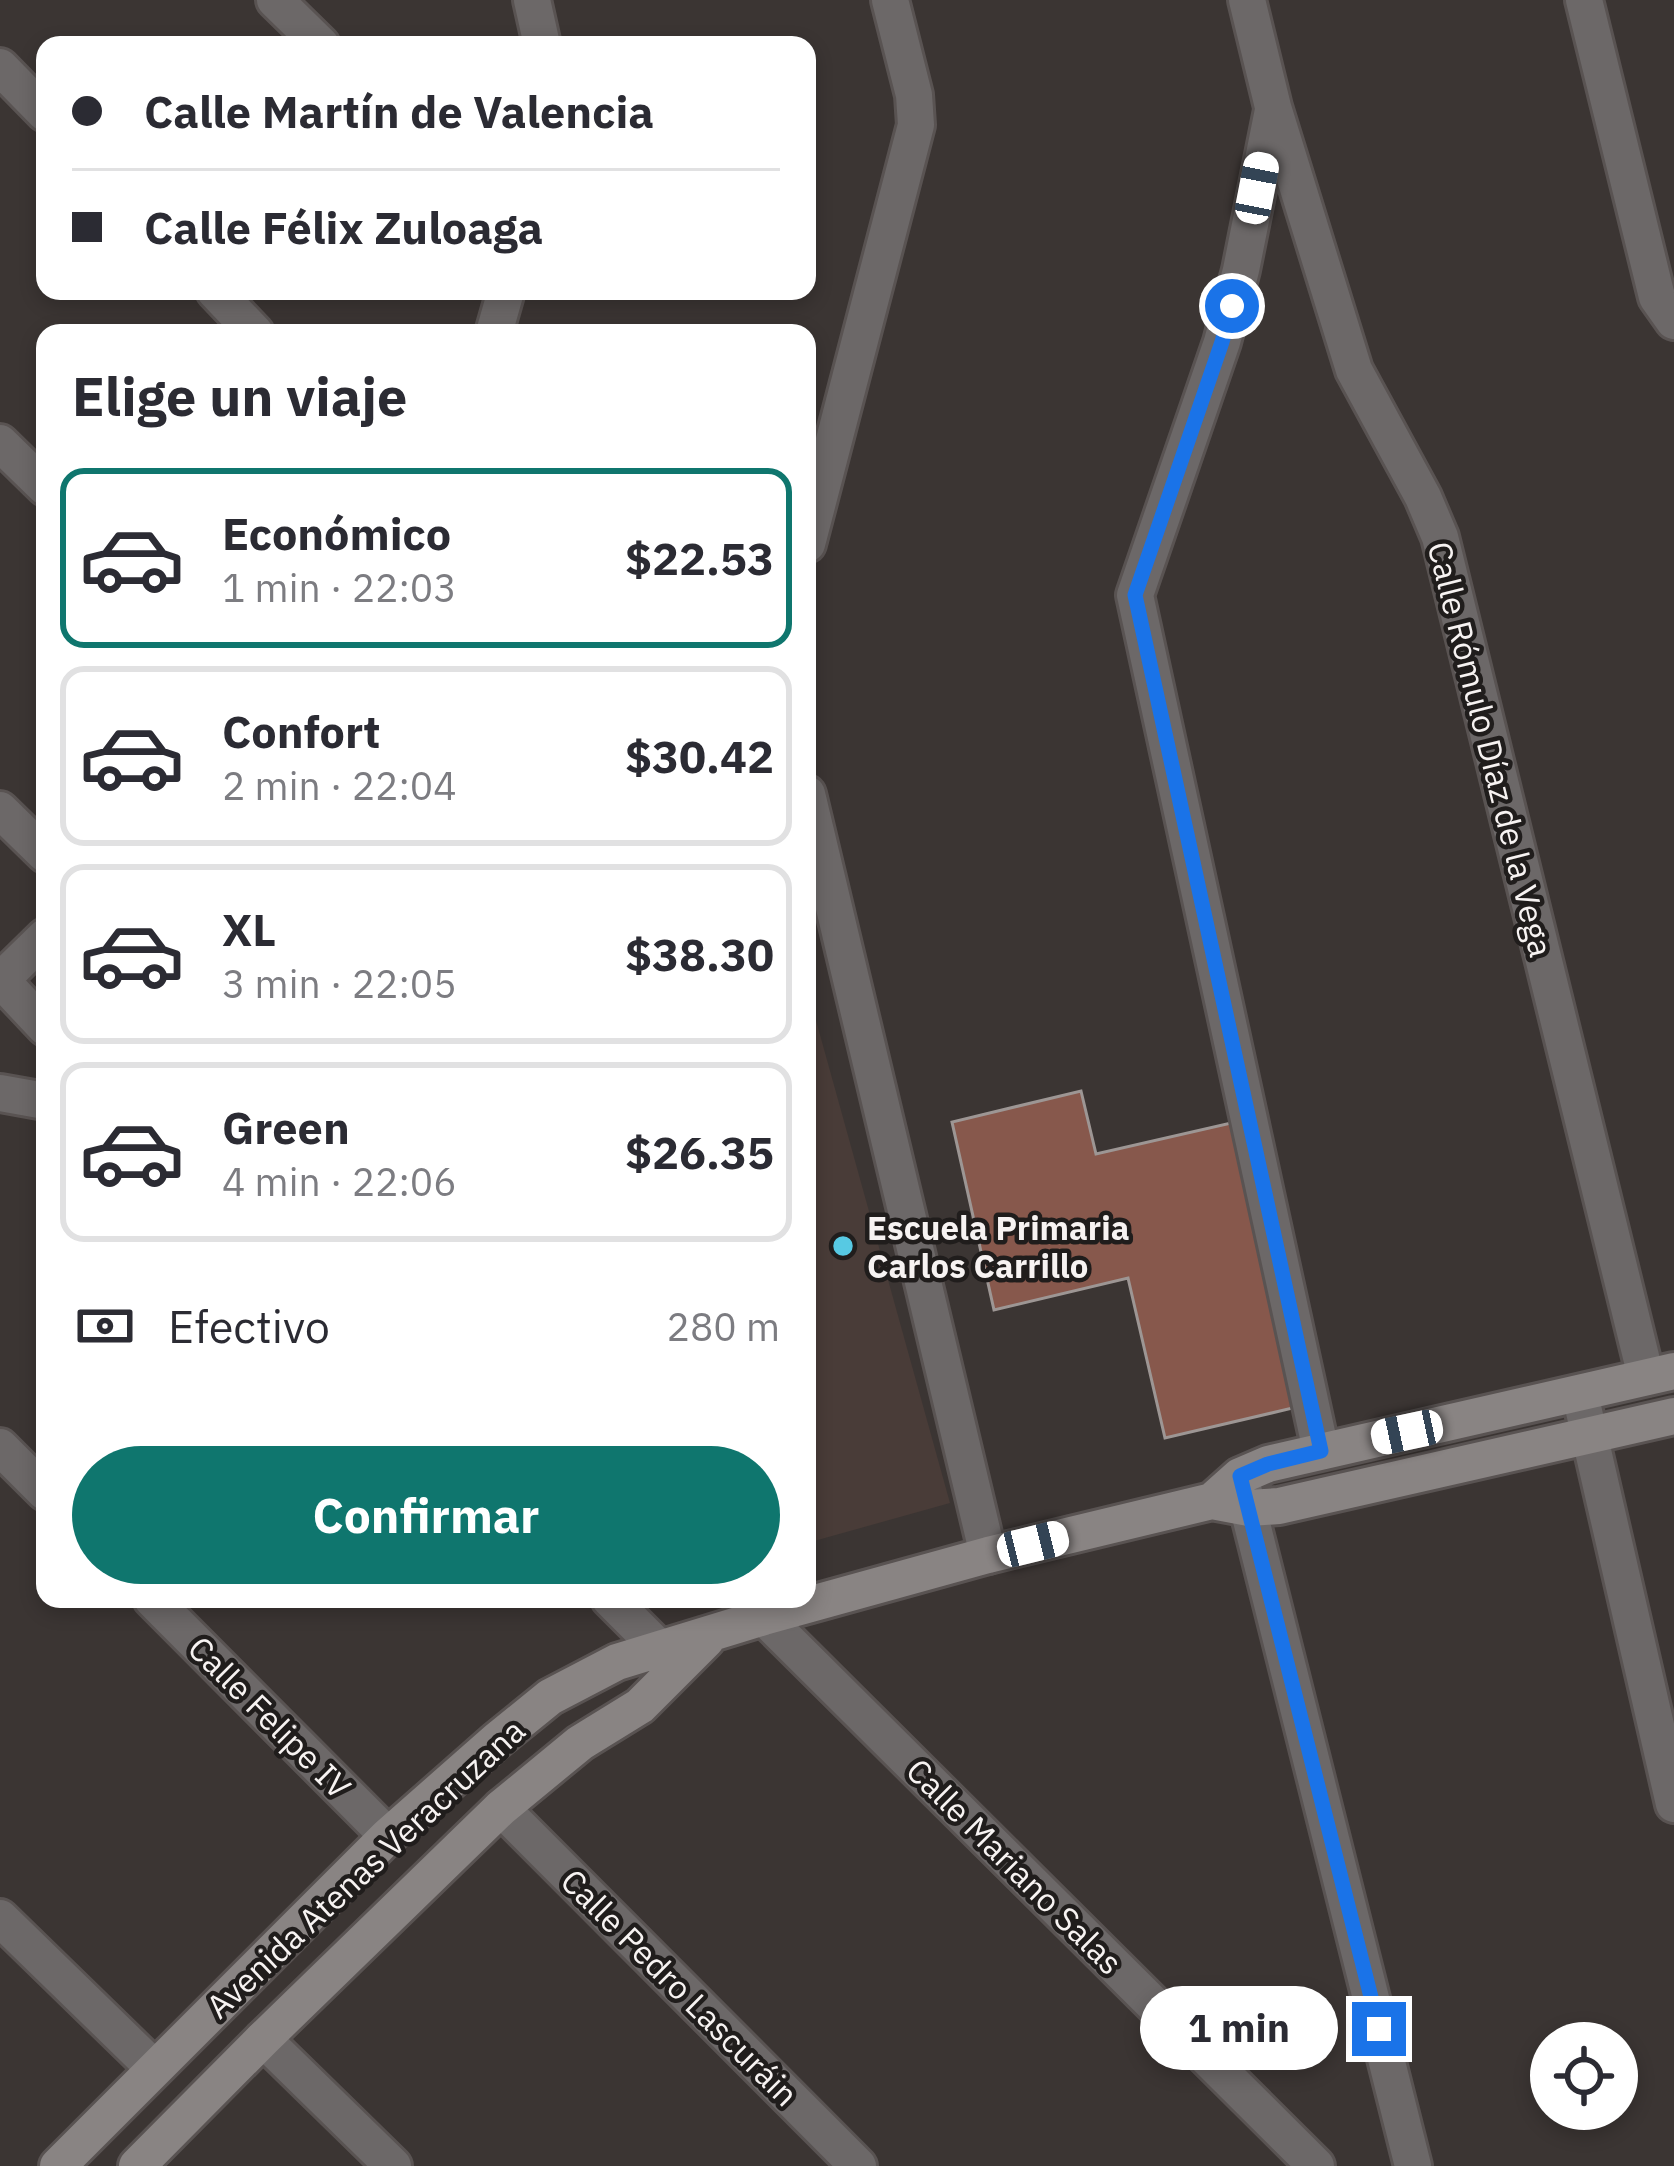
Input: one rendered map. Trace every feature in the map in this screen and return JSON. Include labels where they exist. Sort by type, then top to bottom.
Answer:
[{"type":"main road","name":"Avenida Atenas Veracruzana","points":[[816,1603],[1245,1492],[1268,1464],[1660,1374]]},
{"type":"main road","name":"Avenida Atenas Veracruzana","points":[[1245,1492],[1279,1506],[1674,1416]]},
{"type":"main road","name":"Avenida Atenas Veracruzana","points":[[58,2166],[388,1836],[550,1697],[617,1662],[668,1659],[713,1633],[797,1608]]},
{"type":"main road","name":"Avenida Atenas Veracruzana","points":[[136,2166],[501,1808],[580,1743],[640,1706],[668,1659]]},
{"type":"street","points":[[275,0],[312,36]]},
{"type":"street","points":[[532,0],[540,36]]},
{"type":"street","points":[[816,509],[916,124],[914,95],[890,0]]},
{"type":"street","name":"Calle Rómulo Díaz de la Vega","points":[[1247,0],[1273,106],[1354,370],[1440,537],[1660,1374]]},
{"type":"street","points":[[1584,0],[1657,297],[1674,321]]},
{"type":"street","points":[[0,67],[36,104]]},
{"type":"street","points":[[1273,106],[1222,342],[1135,595],[1321,1451]]},
{"type":"street","points":[[224,300],[246,324]]},
{"type":"street","points":[[0,443],[36,478]]},
{"type":"street","points":[[0,810],[36,845]]},
{"type":"street","points":[[816,832],[988,1555]]},
{"type":"street","points":[[36,946],[0,981],[36,1019]]},
{"type":"street","points":[[0,1094],[36,1100]]},
{"type":"street","points":[[1580,1394],[1674,1804]]},
{"type":"street","points":[[0,1447],[36,1483]]},
{"type":"street","points":[[1245,1492],[1413,2166]]},
{"type":"street","name":"Calle Felipe IV","points":[[161,1608],[388,1836]]},
{"type":"street","points":[[619,1608],[668,1659]]},
{"type":"street","name":"Calle Mariano Salas","points":[[764,1617],[1316,2166]]},
{"type":"street","name":"Calle Pedro Lascuráin","points":[[501,1808],[858,2166]]},
{"type":"street","points":[[0,1918],[154,2068]]},
{"type":"street","points":[[263,2039],[393,2166]]},
{"type":"shaded area","name":"Escuela Primaria Carlos Carrillo","points":[[816,1020],[950,1503],[816,1540]]},
{"type":"building","points":[[1081,1091],[1096,1154],[1231,1123],[1297,1407],[1165,1438],[1128,1278],[994,1310],[952,1122]]},
{"type":"place","name":"Escuela Primaria Carlos Carrillo","points":[[843,1246]]},
{"type":"route","points":[[1232,306],[1135,595],[1321,1451],[1240,1476],[1379,2029]]}]
